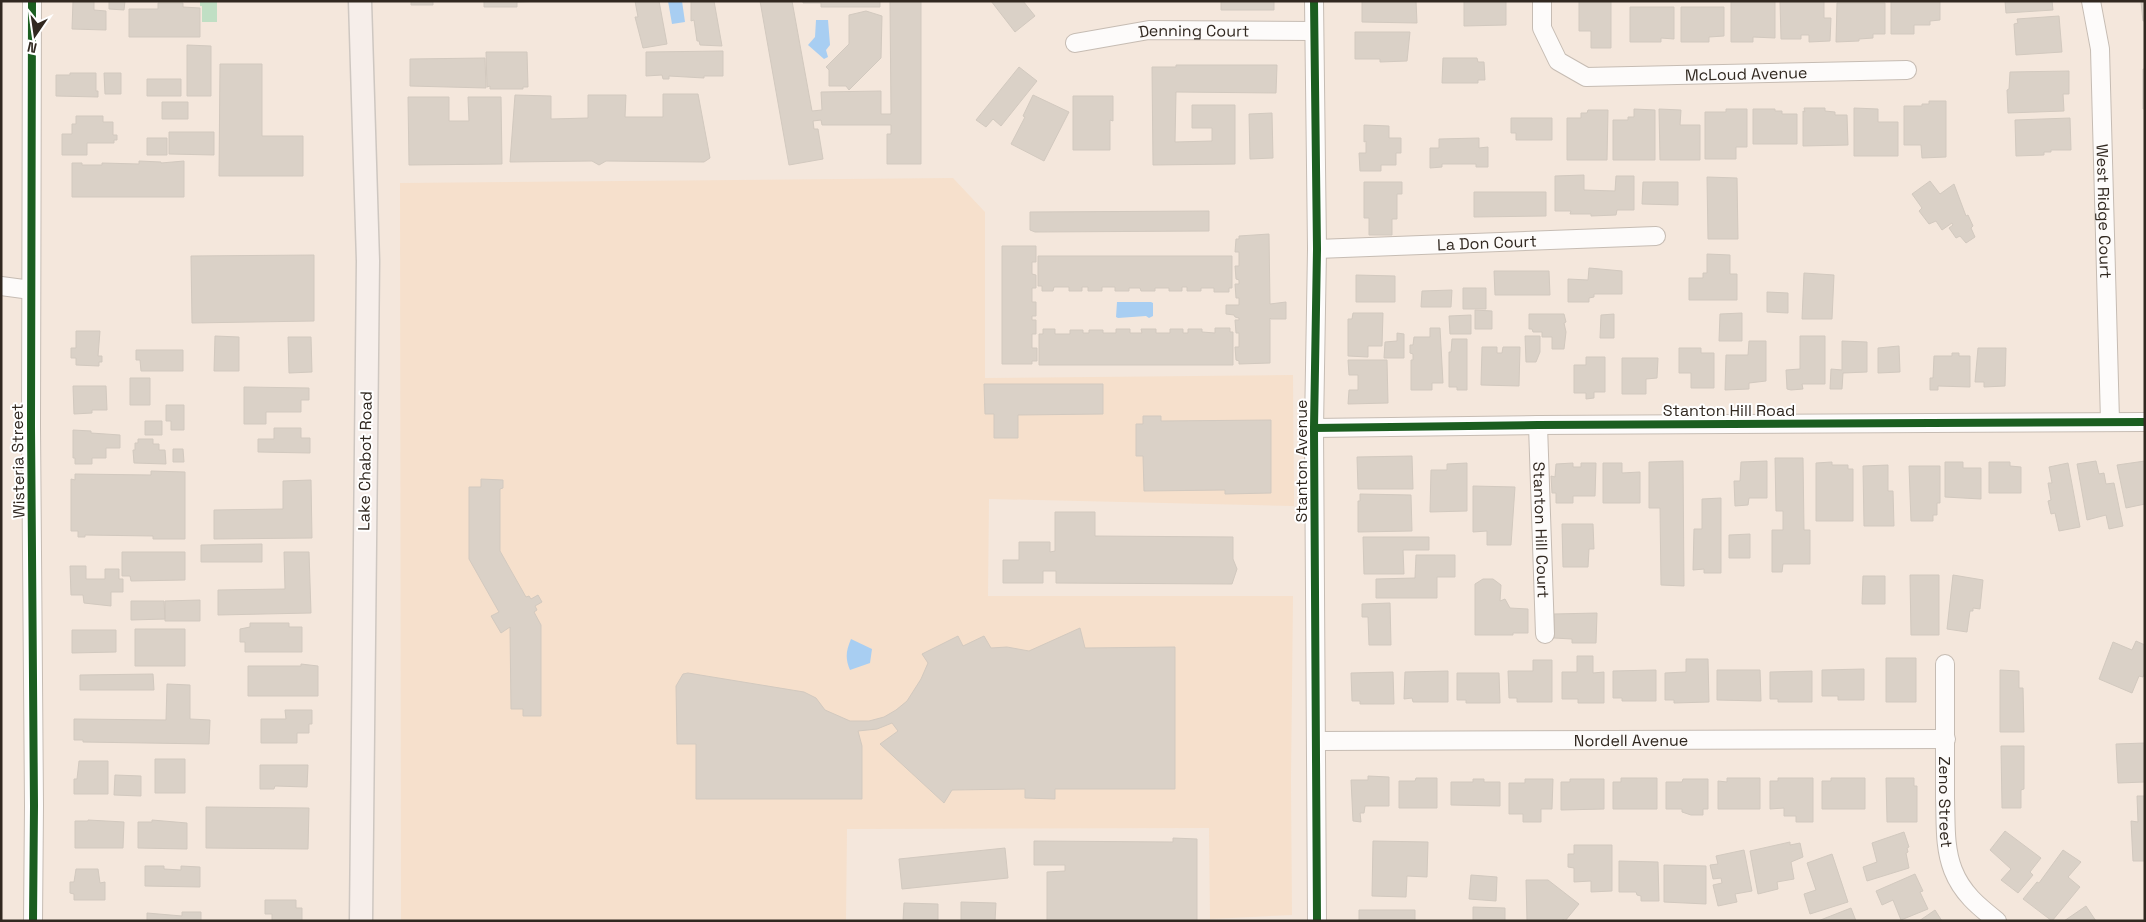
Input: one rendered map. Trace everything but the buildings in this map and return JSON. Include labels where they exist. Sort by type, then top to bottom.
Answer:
[{"type":"main road","name":"Lake Chabot Road","points":[[360,1],[368,261],[361,921]]},
{"type":"street","name":"Wisteria Street","points":[[32,1],[33,921]]},
{"type":"street","name":"Stanton Avenue","points":[[1314,1],[1317,249],[1314,428],[1317,921]]},
{"type":"street","name":"McLoud Avenue","points":[[1542,1],[1542,28],[1558,62],[1586,77],[1907,70]]},
{"type":"street","name":"West Ridge Court","points":[[2091,1],[2100,49],[2110,421]]},
{"type":"street","name":"Denning Court","points":[[1075,43],[1149,30],[1314,31]]},
{"type":"street","name":"La Don Court","points":[[1317,249],[1656,236]]},
{"type":"street","points":[[1,286],[31,290]]},
{"type":"street","name":"Stanton Hill Road","points":[[1314,428],[2145,422]]},
{"type":"street","name":"Stanton Hill Court","points":[[1538,425],[1545,634]]},
{"type":"street","name":"Zeno Street","points":[[1945,664],[1946,840],[1949,856],[1953,870],[1968,896],[1997,921]]},
{"type":"street","name":"Nordell Avenue","points":[[1316,741],[1946,739]]},
{"type":"shaded area","points":[[953,178],[985,212],[985,378],[1293,375],[1294,506],[989,499],[988,596],[1293,596],[1292,915],[1210,919],[1209,828],[847,829],[846,921],[401,921],[400,183]]},
{"type":"green space","points":[[200,1],[217,1],[217,22],[202,22],[202,6],[200,6]]},
{"type":"water","points":[[668,1],[682,1],[685,22],[672,24]]},
{"type":"water","points":[[816,20],[828,20],[830,45],[826,50],[828,57],[824,59],[808,45],[815,37]]},
{"type":"water","points":[[1117,302],[1151,302],[1153,303],[1153,316],[1149,318],[1146,316],[1118,318],[1116,317]]},
{"type":"water","points":[[851,639],[872,649],[870,663],[850,670],[847,654]]},
{"type":"cycle path","points":[[32,1],[33,921]]},
{"type":"cycle path","points":[[1314,1],[1317,249],[1314,428],[1317,921]]},
{"type":"cycle path","points":[[1314,428],[2145,422]]}]
